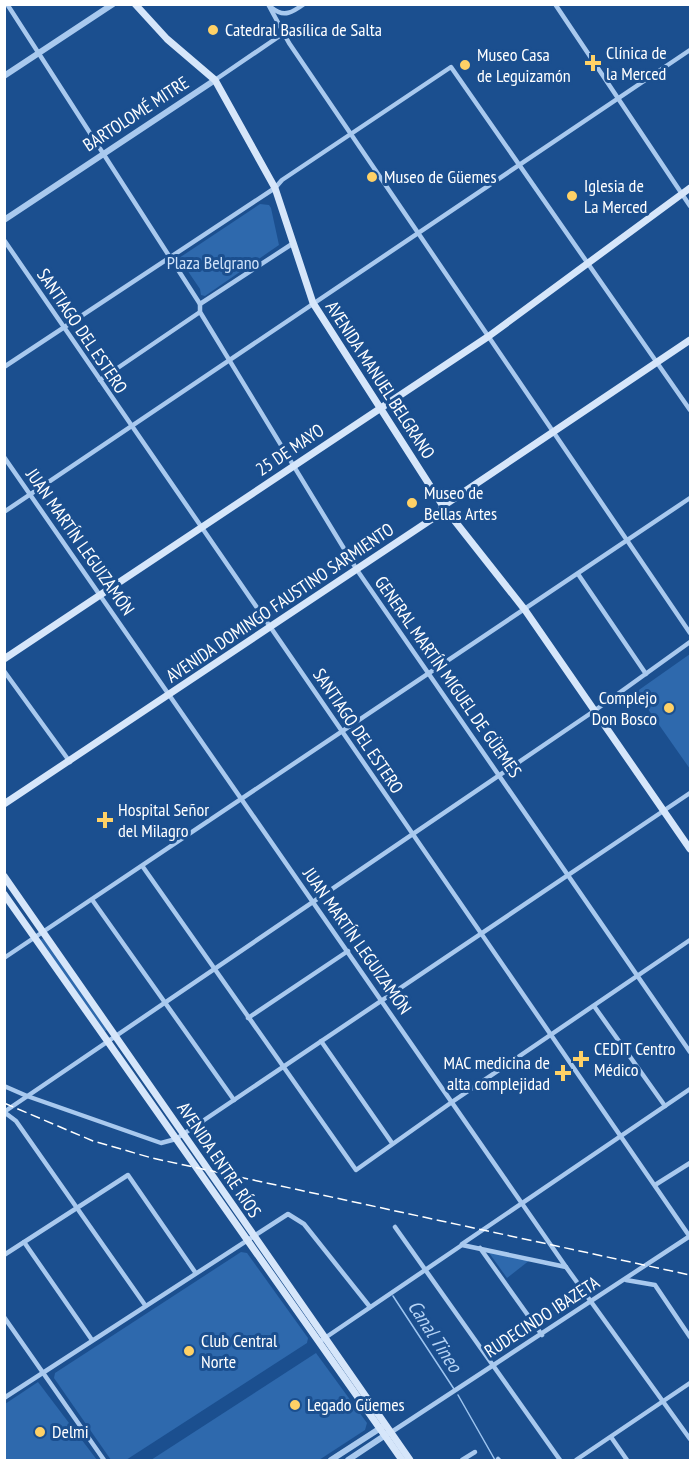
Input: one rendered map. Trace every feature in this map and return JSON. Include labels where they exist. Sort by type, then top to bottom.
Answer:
[{"type":"main road","name":"AVENIDA MANUEL BELGRANO","points":[[135,4],[167,39],[215,80],[275,188],[313,303],[443,506],[525,610],[690,849]]},
{"type":"main road","name":"25 DE MAYO","points":[[4,659],[489,336],[690,188]]},
{"type":"main road","name":"AVENIDA DOMINGO FAUSTINO SARMIENTO","points":[[4,804],[272,628],[438,515],[443,506],[690,340]]},
{"type":"main road","name":"AVENIDA ENTRE RÍOS","points":[[4,876],[184,1135],[208,1180]]},
{"type":"main road","name":"AVENIDA ENTRE RÍOS","points":[[4,894],[382,1427],[410,1461]]},
{"type":"main road","name":"AVENIDA ENTRE RÍOS","points":[[388,1434],[402,1461]]},
{"type":"street","points":[[7,4],[200,304],[200,312],[100,380]]},
{"type":"street","points":[[4,76],[112,4]]},
{"type":"street","points":[[268,4],[276,12],[284,14],[304,4]]},
{"type":"street","points":[[268,4],[284,33],[351,134],[690,633]]},
{"type":"street","points":[[555,4],[690,206]]},
{"type":"street","name":"BARTOLOMÉ MITRE","points":[[4,220],[284,33]]},
{"type":"street","points":[[4,512],[229,358],[690,50]]},
{"type":"street","points":[[4,367],[275,188],[282,180],[451,67],[690,410]]},
{"type":"street","name":"SANTIAGO DEL ESTERO","points":[[4,240],[690,1236]]},
{"type":"street","points":[[200,304],[292,244]]},
{"type":"street","name":"GENERAL MARTÍN MIGUEL DE GÜEMES","points":[[200,312],[357,570],[690,1052]]},
{"type":"street","name":"JUAN MARTÍN LEGUIZAMÓN","points":[[4,457],[590,1302],[690,1439]]},
{"type":"street","points":[[4,958],[93,901],[690,498]]},
{"type":"street","points":[[578,574],[646,674]]},
{"type":"street","points":[[145,1305],[16,1122],[4,1112],[212,968],[594,711],[690,642]]},
{"type":"street","points":[[4,670],[70,762]]},
{"type":"street","points":[[5,1086],[27,1096],[161,1143],[176,1139],[665,812],[690,793]]},
{"type":"street","points":[[143,867],[282,1068],[356,1170],[392,1143],[690,940]]},
{"type":"street","points":[[93,901],[234,1100]]},
{"type":"street","points":[[248,1018],[348,951]]},
{"type":"street","points":[[594,1006],[664,1106]]},
{"type":"street","points":[[321,1041],[392,1143]]},
{"type":"street","points":[[321,1341],[690,1089]]},
{"type":"street","points":[[655,1185],[690,1162]]},
{"type":"street","points":[[4,1254],[128,1175],[195,1272]]},
{"type":"street","points":[[4,1398],[249,1237],[288,1214],[304,1224],[370,1307]]},
{"type":"street","points":[[395,1227],[560,1461]]},
{"type":"street","name":"RUDECINDO IBAZETA","points":[[348,1461],[493,1368],[590,1302],[626,1281],[690,1236]]},
{"type":"street","points":[[24,1242],[92,1340]]},
{"type":"street","points":[[462,1245],[566,1267]]},
{"type":"street","points":[[480,1248],[542,1335]]},
{"type":"street","points":[[626,1281],[655,1285],[690,1337]]},
{"type":"street","points":[[4,1317],[104,1461]]},
{"type":"street","points":[[576,1461],[690,1383]]},
{"type":"street","points":[[331,1461],[382,1427]]},
{"type":"street","points":[[611,1437],[627,1461]]},
{"type":"street","points":[[462,1461],[475,1452]]},
{"type":"green space","name":"Plaza Belgrano","points":[[260,204],[269,205],[271,208],[279,245],[205,296],[201,295],[200,289],[179,258]]},
{"type":"green space","name":"Complejo Don Bosco","points":[[690,654],[690,769],[636,692]]},
{"type":"green space","points":[[44,938],[108,1029],[104,1032],[40,940]]},
{"type":"green space","points":[[487,1250],[530,1260],[507,1278]]},
{"type":"green space","points":[[241,1252],[247,1253],[308,1338],[307,1343],[126,1460],[111,1460],[54,1378],[55,1373]]},
{"type":"green space","name":"Legado Güemes","points":[[316,1353],[367,1423],[365,1430],[319,1460],[151,1460]]},
{"type":"green space","name":"Delmi","points":[[38,1382],[97,1460],[5,1460],[5,1404]]},
{"type":"waterway","name":"Canal Tineo","points":[[393,1296],[454,1389]]},
{"type":"waterway","name":"Canal Tineo","points":[[458,1395],[495,1460]]},
{"type":"railway","points":[[4,1103],[93,1141],[152,1158],[690,1275]]},
{"type":"place","name":"Catedral Basílica de Salta","points":[[213,30]]},
{"type":"place","name":"Clínica de la Merced","points":[[593,63]]},
{"type":"place","name":"Museo Casa de Leguizamón","points":[[465,65]]},
{"type":"place","name":"Museo de Güemes","points":[[372,177]]},
{"type":"place","name":"Iglesia de La Merced","points":[[572,196]]},
{"type":"place","name":"Museo de Bellas Artes","points":[[412,503]]},
{"type":"place","name":"Complejo Don Bosco","points":[[669,708]]},
{"type":"place","name":"Hospital Señor del Milagro","points":[[105,820]]},
{"type":"place","name":"CEDIT Centro Médico","points":[[581,1059]]},
{"type":"place","name":"MAC medicina de alta complejidad","points":[[563,1073]]},
{"type":"place","name":"Club Central Norte","points":[[189,1351]]},
{"type":"place","name":"Legado Güemes","points":[[295,1405]]},
{"type":"place","name":"Delmi","points":[[40,1432]]}]
